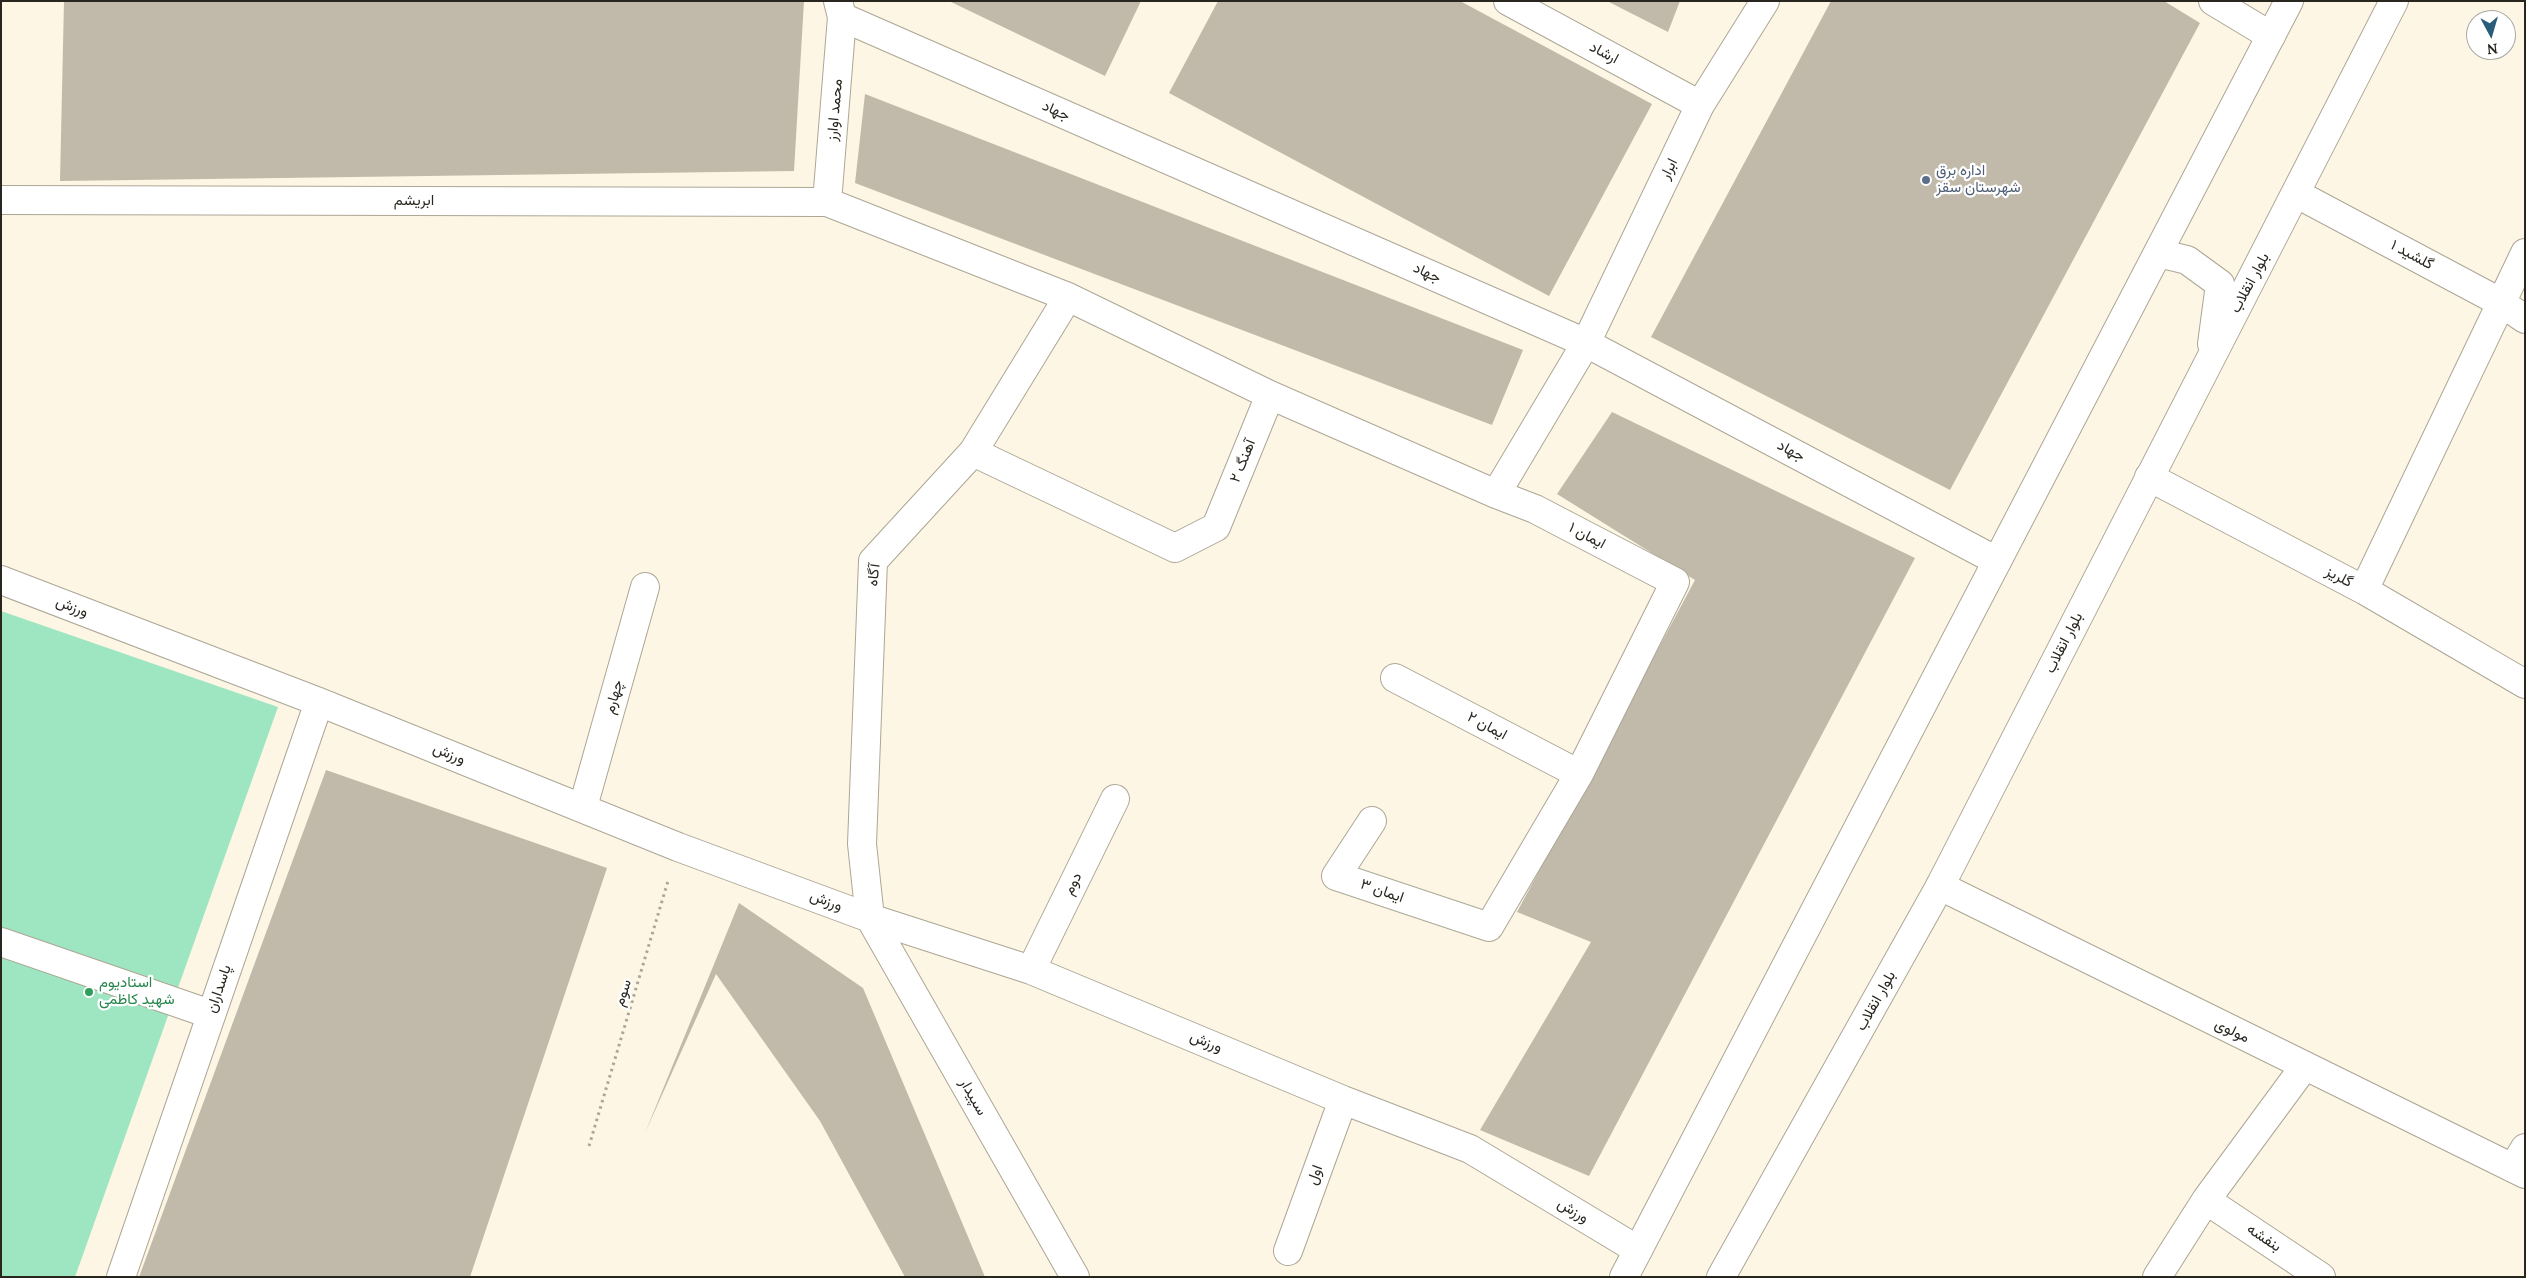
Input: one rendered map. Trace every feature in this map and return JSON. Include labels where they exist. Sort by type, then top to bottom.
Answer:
[{"type":"street","name":"ارشاد","points":[[1508,1],[1700,105]]},
{"type":"street","name":"ابرار","points":[[1496,494],[1586,343],[1700,105],[1765,1]]},
{"type":"street","points":[[2213,1],[2272,36]]},
{"type":"street","points":[[1624,1277],[2289,1]]},
{"type":"street","name":"بلوار انقلاب","points":[[1721,1277],[1940,886],[2149,477],[2297,194],[2394,1]]},
{"type":"street","name":"محمد اوارز","points":[[827,202],[840,9]]},
{"type":"street","name":"جهاد","points":[[840,9],[1586,343],[1997,561]]},
{"type":"street","name":"گلشید ۱","points":[[2297,194],[2500,302],[2525,319]]},
{"type":"street","name":"ابریشم","points":[[1,200],[827,202]]},
{"type":"street","name":"ایمان ۱","points":[[827,202],[1068,296],[1270,395],[1496,494],[1535,509],[1675,582],[1579,774]]},
{"type":"street","points":[[2158,253],[2187,260],[2220,284],[2210,360]]},
{"type":"street","points":[[2364,590],[2525,253]]},
{"type":"street","name":"آگاه","points":[[870,918],[862,844],[872,561],[973,452],[1068,296]]},
{"type":"street","name":"آهنگ ۲","points":[[973,452],[1175,548],[1216,527],[1270,395]]},
{"type":"street","name":"گلریز","points":[[2149,477],[2364,590],[2525,684]]},
{"type":"street","name":"ورزش","points":[[1,580],[319,702],[584,807],[678,847],[870,918],[1031,970],[1343,1100],[1470,1149],[1638,1250]]},
{"type":"street","name":"چهارم","points":[[584,807],[645,587]]},
{"type":"street","name":"ایمان ۲","points":[[1395,678],[1579,774]]},
{"type":"street","name":"پاسداران","points":[[121,1277],[319,702]]},
{"type":"street","name":"ایمان ۳","points":[[1372,821],[1336,876],[1489,927],[1579,774]]},
{"type":"street","name":"دوم","points":[[1031,970],[1115,799]]},
{"type":"street","name":"مولوی","points":[[1940,886],[2304,1067],[2521,1163]]},
{"type":"street","name":"سپیدار","points":[[870,918],[1075,1277]]},
{"type":"street","points":[[1,942],[210,1014]]},
{"type":"street","points":[[2157,1277],[2206,1200],[2304,1067]]},
{"type":"street","name":"اول","points":[[1288,1250],[1343,1100]]},
{"type":"street","name":"بنفشه","points":[[2206,1200],[2321,1277]]},
{"type":"path","name":"سوم","points":[[589,1146],[678,847]]},
{"type":"green space","name":"استادیوم شهید کاظمی","points":[[1,611],[278,707],[75,1277],[1,1277]]},
{"type":"building","points":[[64,1],[804,1],[794,171],[60,181]]},
{"type":"building","points":[[949,1],[1141,1],[1105,76]]},
{"type":"building","points":[[1218,1],[1460,1],[1652,104],[1549,296],[1169,93]]},
{"type":"building","points":[[1607,1],[1680,1],[1668,32]]},
{"type":"building","name":"اداره برق شهرستان سقز","points":[[1831,1],[2164,1],[2200,23],[1950,490],[1651,337]]},
{"type":"building","points":[[865,94],[1523,350],[1492,425],[855,183]]},
{"type":"building","points":[[1612,412],[1915,558],[1589,1176],[1480,1130],[1591,942],[1517,912],[1695,580],[1557,494]]},
{"type":"building","points":[[326,770],[607,868],[470,1277],[139,1277]]},
{"type":"building","points":[[739,903],[863,988],[985,1277],[905,1277],[820,1121],[716,974],[645,1133]]},
{"type":"place","name":"اداره برق شهرستان سقز","points":[[1926,180]]},
{"type":"place","name":"استادیوم شهید کاظمی","points":[[89,992]]}]
